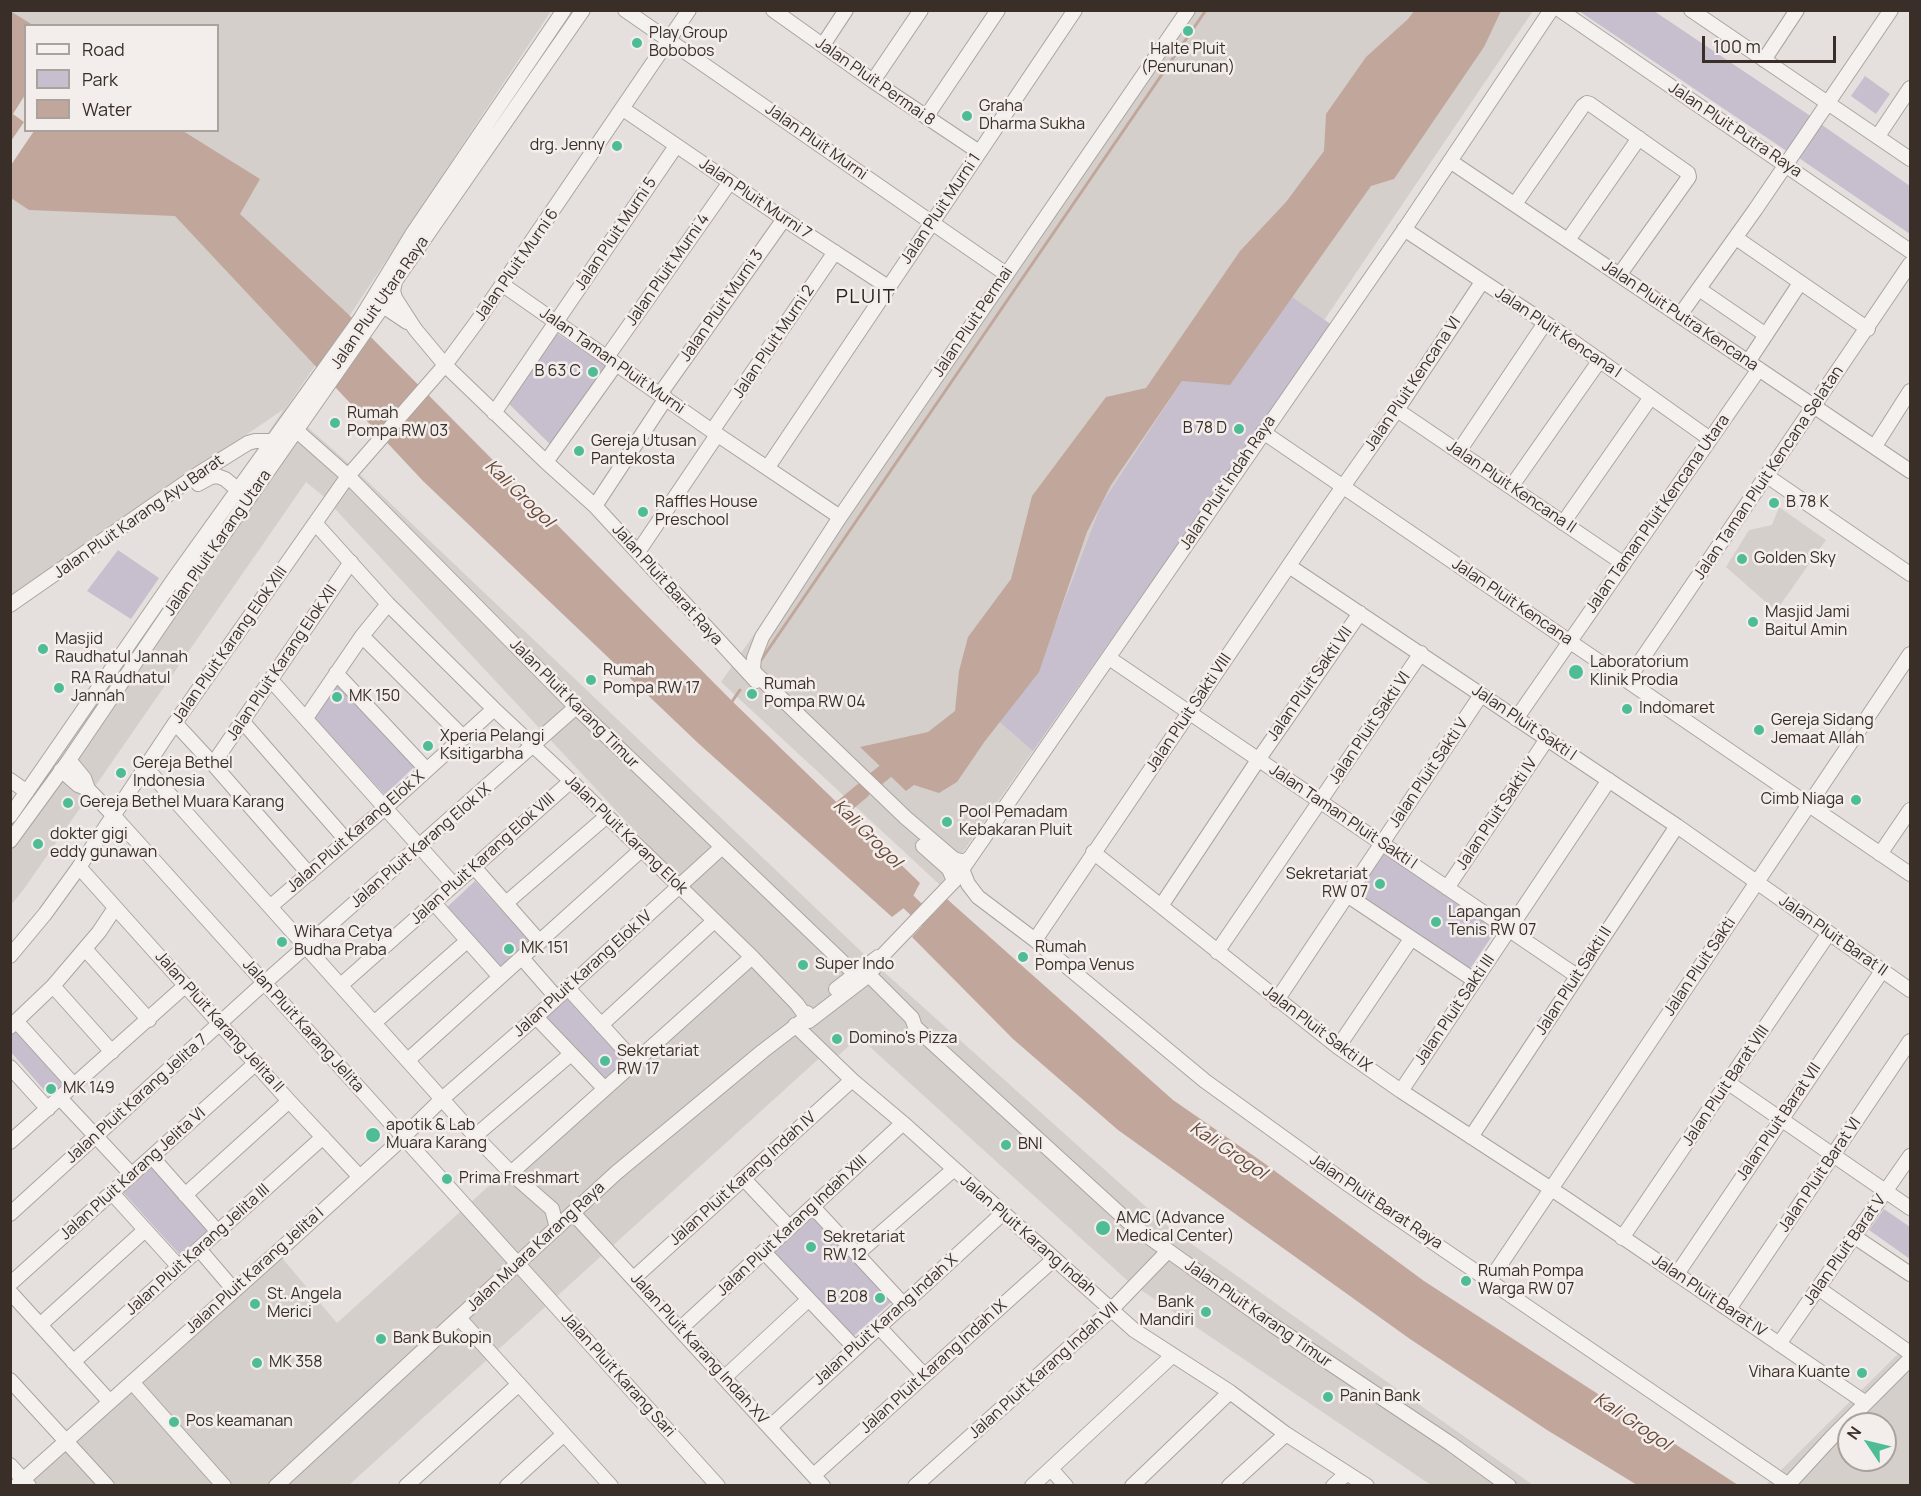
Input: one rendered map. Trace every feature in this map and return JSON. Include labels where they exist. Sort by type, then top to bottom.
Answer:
[{"type":"street","name":"Jalan Pluit Utara Raya","points":[[365,322],[413,233],[564,10]]},
{"type":"street","name":"Jalan Pluit Utara Raya","points":[[176,576],[177,583],[183,582],[395,282],[583,10]]},
{"type":"street","name":"Jalan Pluit Murni","points":[[625,10],[1006,274]]},
{"type":"street","name":"Jalan Pluit Murni 6","points":[[348,476],[446,365],[503,285],[689,10]]},
{"type":"street","name":"Jalan Pluit Permai 8","points":[[773,10],[979,152]]},
{"type":"street","points":[[822,45],[846,10]]},
{"type":"street","points":[[873,81],[921,10]]},
{"type":"street","points":[[926,117],[999,10]]},
{"type":"street","name":"Jalan Pluit Murni 1","points":[[768,467],[1075,10]]},
{"type":"street","name":"Jalan Pluit Permai","points":[[762,637],[840,517],[1188,10]]},
{"type":"street","name":"Jalan Pluit Indah Raya","points":[[888,950],[947,888],[965,864],[1404,229],[1551,10]]},
{"type":"street","name":"Jalan Pluit Putra Raya","points":[[1560,10],[1911,250]]},
{"type":"street","points":[[1764,60],[1797,10]]},
{"type":"street","points":[[1680,315],[1736,238],[1891,10]]},
{"type":"street","points":[[1699,13],[1764,60],[1911,159]]},
{"type":"street","points":[[510,88],[522,97]]},
{"type":"street","points":[[1878,136],[1911,88]]},
{"type":"street","points":[[1515,204],[1585,104],[1590,104],[1688,173],[1689,177],[1620,274]]},
{"type":"street","name":"Jalan Pluit Murni 7","points":[[623,109],[888,287]]},
{"type":"street","points":[[1568,240],[1639,138]]},
{"type":"street","name":"Jalan Pluit Murni 5","points":[[494,413],[676,146]]},
{"type":"street","name":"Jalan Pluit Putra Kencana","points":[[1450,160],[1911,471]]},
{"type":"street","name":"Jalan Pluit Murni 4","points":[[546,462],[730,182]]},
{"type":"street","name":"Jalan Pluit Murni 3","points":[[595,506],[663,396],[784,219]]},
{"type":"street","name":"Jalan Pluit Kencana I","points":[[1404,229],[1600,360],[1710,439]]},
{"type":"street","points":[[1736,238],[1868,329]]},
{"type":"street","name":"Jalan Pluit Murni 2","points":[[638,552],[835,252]]},
{"type":"street","name":"Jalan Taman Pluit Kencana Selatan","points":[[1628,681],[1911,264]]},
{"type":"street","name":"Jalan Pluit Barat Raya","points":[[395,282],[394,298],[415,329],[446,365],[494,413],[595,506],[728,651],[837,763],[903,821]]},
{"type":"street","name":"Jalan Pluit Kencana VI","points":[[1343,487],[1482,282]]},
{"type":"street","name":"Jalan Taman Pluit Kencana Utara","points":[[1516,719],[1710,439],[1754,365],[1766,335],[1800,283]]},
{"type":"street","name":"Jalan Taman Pluit Murni","points":[[503,285],[714,433],[840,517]]},
{"type":"street","points":[[1699,289],[1766,335]]},
{"type":"street","points":[[365,322],[385,308],[401,317],[415,329]]},
{"type":"street","points":[[1459,451],[1545,323]]},
{"type":"street","points":[[1512,487],[1600,360]]},
{"type":"street","name":"Jalan Pluit Utara Raya","points":[[237,489],[272,441],[320,388]]},
{"type":"street","name":"Jalan Pluit Karang Utara","points":[[10,841],[297,431],[320,388]]},
{"type":"street","points":[[1875,446],[1911,391]]},
{"type":"street","points":[[1563,523],[1651,397]]},
{"type":"street","name":"Jalan Pluit Kencana II","points":[[1397,410],[1624,564]]},
{"type":"street","name":"Jalan Pluit Karang Timur","points":[[297,431],[348,476],[576,707],[721,848],[862,976],[912,1018],[915,1027],[1132,1225],[1509,1485]]},
{"type":"street","name":"Jalan Pluit Kencana","points":[[1263,432],[1911,874]]},
{"type":"street","name":"Jalan Pluit Karang Ayu Barat","points":[[10,605],[198,474],[248,443],[272,441]]},
{"type":"street","name":"Jalan Pluit Karang Elok XIII","points":[[10,956],[40,921],[79,867],[175,723],[348,476]]},
{"type":"street","points":[[1767,476],[1911,574]]},
{"type":"street","name":"Jalan Pluit Karang Ayu Barat","points":[[10,614],[211,477],[222,477],[237,489]]},
{"type":"street","name":"Jalan Pluit Sakti VIII","points":[[1035,940],[1343,487]]},
{"type":"street","name":"Jalan Pluit Karang Utara","points":[[10,816],[237,489]]},
{"type":"street","name":"Jalan Pluit Karang Elok","points":[[315,523],[388,604],[752,957],[803,1020]]},
{"type":"street","name":"Jalan Pluit Karang Elok XII","points":[[213,764],[351,562]]},
{"type":"street","name":"Jalan Pluit Sakti I","points":[[1289,566],[1677,826],[1756,883]]},
{"type":"street","points":[[162,596],[180,596]]},
{"type":"street","points":[[306,718],[362,636],[388,604]]},
{"type":"street","name":"Jalan Pluit Sakti VII","points":[[1161,906],[1360,613]]},
{"type":"street","points":[[362,636],[464,738]]},
{"type":"street","points":[[728,651],[738,652],[746,649],[762,637]]},
{"type":"street","name":"Jalan Pluit Barat Raya","points":[[762,637],[754,658],[755,673],[931,848],[949,869],[947,888],[978,897]]},
{"type":"street","name":"Jalan Pluit Sakti VI","points":[[1217,952],[1422,653]]},
{"type":"street","name":"Jalan Pluit Sakti","points":[[1490,1280],[1911,654]]},
{"type":"street","name":"Jalan Taman Pluit Sakti I","points":[[1109,658],[1577,976]]},
{"type":"street","points":[[336,673],[427,770]]},
{"type":"street","points":[[271,680],[454,885]]},
{"type":"street","name":"Jalan Pluit Sakti V","points":[[1277,1000],[1481,695]]},
{"type":"street","points":[[93,696],[97,718]]},
{"type":"street","name":"Jalan Pluit Karang Elok IX","points":[[264,984],[576,707]]},
{"type":"street","name":"Jalan Pluit Karang Elok X","points":[[271,906],[385,808],[494,709]]},
{"type":"street","points":[[243,722],[347,841]]},
{"type":"street","points":[[175,723],[309,874]]},
{"type":"street","name":"Jalan Pluit Sakti IV","points":[[1447,888],[1547,739]]},
{"type":"street","name":"Jalan Pluit Karang Jelita","points":[[65,765],[78,785],[88,789],[113,816],[518,1264]]},
{"type":"street","points":[[146,768],[475,1136],[511,1173],[552,1209],[557,1228]]},
{"type":"street","points":[[10,780],[27,792]]},
{"type":"street","name":"Jalan Pluit Sakti III","points":[[1401,1091],[1609,780]]},
{"type":"street","name":"Jalan Pluit Karang Elok VIII","points":[[341,985],[571,781]]},
{"type":"street","points":[[1880,854],[1911,810]]},
{"type":"street","points":[[506,903],[607,816]]},
{"type":"street","name":"Jalan Pluit Sakti II","points":[[1471,1137],[1677,826]]},
{"type":"street","name":"Jalan Pluit Karang Elok IV","points":[[442,1099],[537,1017],[556,997],[721,848]]},
{"type":"street","name":"Jalan Pluit Barat Raya","points":[[931,848],[963,862],[968,884],[978,897],[1035,940],[1205,1081],[1349,1185],[1789,1485]]},
{"type":"street","points":[[408,1060],[641,850]]},
{"type":"street","name":"Jalan Pluit Sakti IX","points":[[1093,852],[1338,1047],[1551,1191]]},
{"type":"street","name":"Jalan Pluit Karang Jelita II","points":[[79,867],[359,1176]]},
{"type":"street","points":[[474,867],[540,942]]},
{"type":"street","name":"Jalan Pluit Barat II","points":[[1756,883],[1911,990]]},
{"type":"street","points":[[1347,895],[1474,980]]},
{"type":"street","points":[[434,903],[500,977]]},
{"type":"street","points":[[74,1086],[14,1025],[53,986],[85,949],[115,908]]},
{"type":"street","points":[[601,1025],[714,921]]},
{"type":"street","name":"Jalan Pluit Barat VIII","points":[[1622,1238],[1829,933]]},
{"type":"street","points":[[1338,1047],[1411,939]]},
{"type":"street","points":[[374,1023],[467,941]]},
{"type":"street","points":[[85,949],[149,1020]]},
{"type":"street","name":"Jalan Muara Karang Raya","points":[[276,1485],[616,1173],[803,1020],[862,976],[888,950]]},
{"type":"street","points":[[511,1173],[752,957]]},
{"type":"street","points":[[522,958],[556,997]]},
{"type":"street","name":"Jalan Pluit Barat VII","points":[[1677,1274],[1882,971]]},
{"type":"street","name":"Jalan Pluit Karang Jelita 7","points":[[10,1214],[264,984]]},
{"type":"street","points":[[11,1142],[186,985]]},
{"type":"street","points":[[53,986],[112,1052]]},
{"type":"street","points":[[567,987],[635,1062]]},
{"type":"street","points":[[537,1017],[605,1089]]},
{"type":"street","name":"Jalan Pluit Karang Indah","points":[[803,1020],[852,1080],[1134,1330],[1230,1392],[1286,1434],[1367,1485]]},
{"type":"street","name":"Jalan Pluit Barat VI","points":[[1729,1309],[1911,1041]]},
{"type":"street","points":[[475,1136],[571,1054]]},
{"type":"street","name":"Jalan Pluit Karang Jelita VI","points":[[10,1284],[256,1063]]},
{"type":"street","points":[[10,1067],[48,1109]]},
{"type":"street","name":"Jalan Pluit Karang Indah IV","points":[[634,1278],[852,1080]]},
{"type":"street","points":[[1727,1082],[1911,1209]]},
{"type":"street","points":[[60,1098],[132,1175]]},
{"type":"street","name":"Jalan Pluit Karang Jelita I","points":[[23,1483],[66,1440],[403,1137],[442,1099]]},
{"type":"street","points":[[185,1195],[289,1101]]},
{"type":"street","name":"Jalan Pluit Karang Indah XIII","points":[[681,1328],[903,1123]]},
{"type":"street","name":"Jalan Pluit Karang Jelita III","points":[[73,1362],[323,1137]]},
{"type":"street","name":"Jalan Pluit Barat V","points":[[1779,1344],[1911,1156]]},
{"type":"street","points":[[152,1157],[218,1232]]},
{"type":"street","points":[[857,1254],[953,1170]]},
{"type":"street","points":[[744,1179],[790,1228]]},
{"type":"street","name":"Jalan Pluit Barat IV","points":[[1551,1191],[1866,1403]]},
{"type":"street","points":[[112,1193],[179,1267]]},
{"type":"street","points":[[813,1207],[904,1305]]},
{"type":"street","name":"Jalan Pluit Karang Indah XV","points":[[573,1213],[819,1480]]},
{"type":"street","name":"Jalan Pluit Karang Indah X","points":[[770,1427],[1003,1214]]},
{"type":"street","points":[[40,1325],[145,1230]]},
{"type":"street","points":[[1855,1238],[1911,1274]]},
{"type":"street","points":[[199,1249],[234,1290]]},
{"type":"street","name":"Jalan Pluit Karang Indah VII","points":[[915,1485],[1112,1309],[1168,1251]]},
{"type":"street","points":[[764,1252],[855,1348]]},
{"type":"street","name":"Jalan Pluit Karang Indah IX","points":[[819,1480],[924,1375],[1053,1260]]},
{"type":"street","name":"Jalan Pluit Karang Sari","points":[[518,1264],[718,1485]]},
{"type":"street","points":[[1818,1288],[1911,1353]]},
{"type":"street","points":[[10,1292],[110,1402]]},
{"type":"street","points":[[725,1377],[808,1300]]},
{"type":"street","points":[[459,1318],[608,1484]]},
{"type":"street","points":[[879,1327],[924,1375]]},
{"type":"street","points":[[1032,1485],[1172,1356]]},
{"type":"street","points":[[1789,1485],[1911,1359]]},
{"type":"street","points":[[10,1380],[107,1485]]},
{"type":"street","points":[[132,1382],[224,1485]]},
{"type":"street","points":[[409,1485],[519,1384]]},
{"type":"street","points":[[1132,1485],[1230,1392]]},
{"type":"street","points":[[507,1485],[564,1434]]},
{"type":"street","points":[[1229,1485],[1286,1434]]},
{"type":"street","points":[[10,1465],[23,1483]]},
{"type":"street","points":[[1051,1469],[1066,1485]]},
{"type":"street","points":[[1333,1485],[1347,1473]]},
{"type":"shaded area","points":[[10,11],[551,11],[286,408],[347,462],[865,955],[1172,1230],[1533,1485],[1431,1485],[1129,1282],[859,1037],[832,1061],[825,1053],[349,1485],[36,1485],[29,1478],[277,1252],[337,1323],[748,952],[323,496],[306,482],[11,905],[11,815],[284,409],[11,595]]},
{"type":"shaded area","points":[[1185,11],[1533,11],[940,885],[721,682]]},
{"type":"shaded area","points":[[1779,507],[1826,540],[1776,611],[1726,567],[1749,530],[1772,525]]},
{"type":"shaded area","points":[[1910,1342],[1910,1485],[1766,1485],[1837,1414],[1837,1472],[1897,1472],[1897,1412],[1840,1412]]},
{"type":"green space","points":[[1579,11],[1654,11],[1812,117],[1788,152]]},
{"type":"green space","points":[[1865,76],[1890,94],[1876,114],[1851,96]]},
{"type":"green space","points":[[1822,125],[1910,186],[1910,234],[1799,158]]},
{"type":"green space","points":[[1292,297],[1332,325],[1033,751],[994,717],[1048,644],[1101,505],[1182,381]]},
{"type":"green space","points":[[555,332],[611,369],[556,450],[507,402]]},
{"type":"green space","points":[[118,550],[159,578],[131,619],[87,591]]},
{"type":"green space","points":[[337,677],[418,763],[385,795],[311,715]]},
{"type":"green space","points":[[1383,851],[1498,927],[1470,969],[1355,893]]},
{"type":"green space","points":[[475,881],[533,945],[500,975],[445,909]]},
{"type":"green space","points":[[575,986],[638,1053],[605,1083],[543,1015]]},
{"type":"green space","points":[[20,1020],[72,1078],[50,1097],[11,1052],[10,1029]]},
{"type":"green space","points":[[152,1162],[211,1227],[180,1255],[121,1190]]},
{"type":"green space","points":[[822,1209],[899,1295],[848,1341],[771,1255]]},
{"type":"green space","points":[[1884,1209],[1910,1227],[1910,1259],[1869,1230]]},
{"type":"water","points":[[10,11],[31,24],[24,24],[24,132],[185,132],[260,179],[240,214],[347,313],[732,701],[920,883],[909,904],[892,917],[698,743],[423,481],[175,216],[29,210],[11,198]]},
{"type":"water","points":[[1414,11],[1501,11],[1484,47],[1394,179],[1371,186],[1230,385],[1182,381],[1111,485],[1087,532],[1039,672],[985,741],[957,782],[939,793],[914,785],[906,791],[860,747],[928,732],[955,711],[959,671],[968,637],[1011,579],[1032,496],[1106,397],[1146,388],[1240,251],[1286,202],[1324,151],[1326,114],[1366,57]]},
{"type":"water","points":[[947,899],[1173,1100],[1264,1163],[1424,1281],[1738,1485],[1637,1485],[1547,1430],[1410,1339],[1118,1130],[1013,1039],[912,937]]},
{"type":"pier","points":[[24,97],[24,122],[13,114]]},
{"type":"pier","points":[[24,122],[24,132],[33,132],[11,165],[11,141]]},
{"type":"waterway","points":[[759,663],[1206,10]]},
{"type":"waterway","points":[[731,703],[740,690]]},
{"type":"waterway","points":[[872,782],[892,766],[905,766]]},
{"type":"waterway","points":[[826,821],[862,791]]},
{"type":"waterway","name":"Kali Grogol","points":[[895,889],[944,936]]},
{"type":"place","name":"Halte Pluit (Penurunan)","points":[[1188,31]]},
{"type":"place","name":"Play Group Bobobos","points":[[637,43]]},
{"type":"place","name":"Graha Dharma Sukha","points":[[967,116]]},
{"type":"place","name":"drg. Jenny","points":[[617,146]]},
{"type":"place","name":"B 63 C","points":[[593,372]]},
{"type":"place","name":"Rumah Pompa RW 03","points":[[335,423]]},
{"type":"place","name":"B 78 D","points":[[1239,429]]},
{"type":"place","name":"Gereja Utusan Pantekosta","points":[[579,451]]},
{"type":"place","name":"B 78 K","points":[[1774,503]]},
{"type":"place","name":"Raffles House Preschool","points":[[643,512]]},
{"type":"place","name":"Golden Sky","points":[[1742,559]]},
{"type":"place","name":"Masjid Jami Baitul Amin","points":[[1753,622]]},
{"type":"place","name":"Masjid Raudhatul Jannah","points":[[43,649]]},
{"type":"place","name":"Laboratorium Klinik Prodia","points":[[1576,672]]},
{"type":"place","name":"Rumah Pompa RW 17","points":[[591,680]]},
{"type":"place","name":"RA Raudhatul Jannah","points":[[59,688]]},
{"type":"place","name":"Rumah Pompa RW 04","points":[[752,694]]},
{"type":"place","name":"MK 150","points":[[337,697]]},
{"type":"place","name":"Indomaret","points":[[1627,709]]},
{"type":"place","name":"Gereja Sidang Jemaat Allah","points":[[1759,730]]},
{"type":"place","name":"Xperia Pelangi Ksitigarbha","points":[[428,746]]},
{"type":"place","name":"Gereja Bethel Indonesia","points":[[121,773]]},
{"type":"place","name":"Cimb Niaga","points":[[1856,800]]},
{"type":"place","name":"Gereja Bethel Muara Karang","points":[[68,803]]},
{"type":"place","name":"Pool Pemadam Kebakaran Pluit","points":[[947,822]]},
{"type":"place","name":"dokter gigi eddy gunawan","points":[[38,844]]},
{"type":"place","name":"Sekretariat RW 07","points":[[1380,884]]},
{"type":"place","name":"Lapangan Tenis RW 07","points":[[1436,922]]},
{"type":"place","name":"Wihara Cetya Budha Praba","points":[[282,942]]},
{"type":"place","name":"MK 151","points":[[509,949]]},
{"type":"place","name":"Rumah Pompa Venus","points":[[1023,957]]},
{"type":"place","name":"Super Indo","points":[[803,965]]},
{"type":"place","name":"Domino's Pizza","points":[[837,1039]]},
{"type":"place","name":"Sekretariat RW 17","points":[[605,1061]]},
{"type":"place","name":"MK 149","points":[[51,1089]]},
{"type":"place","name":"apotik & Lab Muara Karang","points":[[373,1135]]},
{"type":"place","name":"BNI","points":[[1006,1145]]},
{"type":"place","name":"Prima Freshmart","points":[[447,1179]]},
{"type":"place","name":"AMC (Advance Medical Center)","points":[[1103,1228]]},
{"type":"place","name":"Sekretariat RW 12","points":[[811,1247]]},
{"type":"place","name":"Rumah Pompa Warga RW 07","points":[[1466,1281]]},
{"type":"place","name":"B 208","points":[[880,1298]]},
{"type":"place","name":"St. Angela Merici","points":[[255,1304]]},
{"type":"place","name":"Bank Mandiri","points":[[1206,1312]]},
{"type":"place","name":"Bank Bukopin","points":[[381,1339]]},
{"type":"place","name":"MK 358","points":[[257,1363]]},
{"type":"place","name":"Vihara Kuante","points":[[1862,1373]]},
{"type":"place","name":"Panin Bank","points":[[1328,1397]]},
{"type":"place","name":"Pos keamanan","points":[[174,1422]]},
{"type":"district","name":"PLUIT","points":[[866,297]]}]
